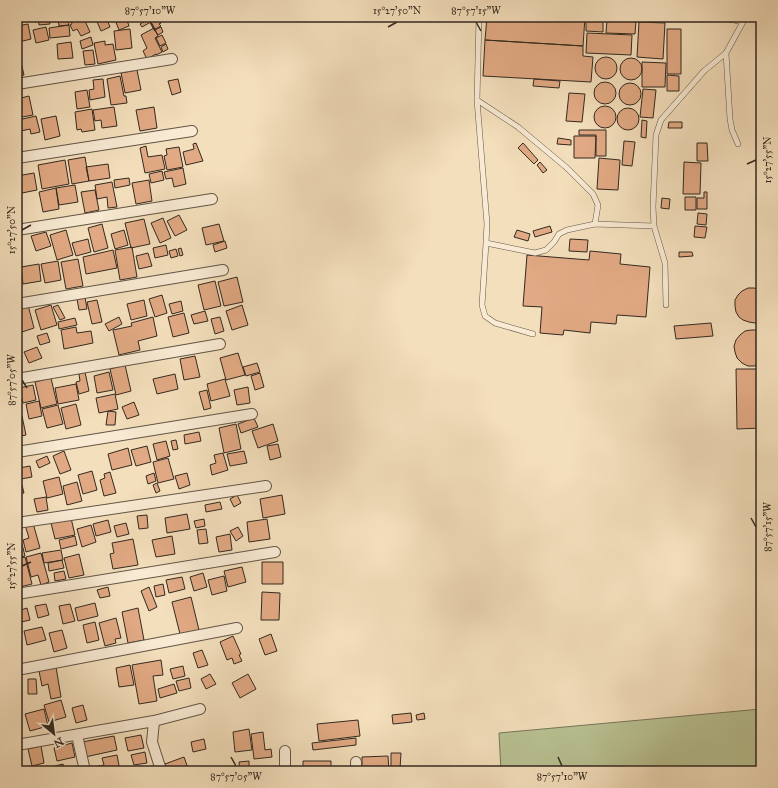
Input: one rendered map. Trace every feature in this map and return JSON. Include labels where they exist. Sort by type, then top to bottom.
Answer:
[{"type":"street","points":[[17,84],[172,59]]},
{"type":"street","points":[[17,158],[192,131]]},
{"type":"street","points":[[17,230],[212,199]]},
{"type":"street","points":[[17,304],[223,270]]},
{"type":"street","points":[[17,379],[220,344]]},
{"type":"street","points":[[17,452],[252,414]]},
{"type":"street","points":[[17,523],[266,486]]},
{"type":"street","points":[[17,594],[275,552]]},
{"type":"street","points":[[17,670],[237,628]]},
{"type":"street","points":[[17,745],[154,721],[200,709]]},
{"type":"street","points":[[154,721],[152,742],[161,770]]},
{"type":"street","points":[[77,735],[85,771]]},
{"type":"street","points":[[285,751],[285,771]]},
{"type":"lane","points":[[479,17],[477,100],[487,224],[482,305],[485,316],[495,323],[533,334]]},
{"type":"lane","points":[[666,305],[665,263],[654,226],[653,207],[656,135],[661,120],[704,71],[726,53],[743,20],[720,17]]},
{"type":"lane","points":[[726,53],[730,119],[732,130],[738,144]]},
{"type":"lane","points":[[477,100],[524,132],[567,168],[593,194],[598,205],[595,224]]},
{"type":"lane","points":[[486,243],[535,253],[546,250],[559,234],[566,230],[595,224],[654,226]]},
{"type":"green space","points":[[761,709],[761,771],[501,771],[499,733]]},
{"type":"building","points":[[38,17],[49,17],[50,24],[39,25]]},
{"type":"building","points":[[58,17],[68,17],[69,25],[59,26]]},
{"type":"building","points":[[69,17],[87,17],[88,20],[85,21],[90,32],[81,36],[77,29],[73,31],[70,25],[72,24]]},
{"type":"building","points":[[95,17],[106,17],[110,27],[101,31]]},
{"type":"building","points":[[126,17],[129,26],[119,30],[115,20]]},
{"type":"building","points":[[152,17],[155,17],[156,19],[142,27],[140,24]]},
{"type":"building","points":[[487,17],[585,17],[583,46],[485,40]]},
{"type":"building","points":[[586,17],[603,17],[603,32],[586,31]]},
{"type":"building","points":[[159,18],[161,23],[159,24],[161,26],[155,29],[151,22]]},
{"type":"building","points":[[607,20],[636,21],[635,34],[606,33]]},
{"type":"building","points":[[639,22],[665,23],[663,59],[637,57]]},
{"type":"building","points":[[28,24],[31,39],[19,42],[17,26]]},
{"type":"building","points":[[69,25],[70,36],[50,38],[49,28]]},
{"type":"building","points":[[46,27],[49,40],[36,43],[33,30]]},
{"type":"building","points":[[161,27],[163,32],[158,35],[155,30]]},
{"type":"building","points":[[154,28],[158,36],[155,38],[162,52],[147,59],[143,51],[147,48],[141,35]]},
{"type":"building","points":[[130,29],[132,48],[116,50],[114,31]]},
{"type":"building","points":[[667,29],[681,29],[681,74],[667,74]]},
{"type":"building","points":[[587,33],[632,35],[631,55],[586,53]]},
{"type":"building","points":[[162,35],[166,43],[160,46],[156,38]]},
{"type":"building","points":[[91,37],[93,45],[82,49],[80,41]]},
{"type":"building","points":[[485,40],[583,46],[583,56],[593,57],[591,82],[483,76]]},
{"type":"building","points":[[105,41],[105,45],[113,44],[116,60],[98,64],[94,43]]},
{"type":"building","points":[[71,42],[73,58],[58,59],[57,44]]},
{"type":"building","points":[[166,44],[168,49],[163,52],[161,47]]},
{"type":"building","points":[[17,49],[24,75],[17,77]]},
{"type":"building","points":[[93,50],[95,64],[85,65],[83,51]]},
{"type":"building","points":[[606,57],[614,60],[617,68],[614,76],[606,79],[598,76],[595,68],[598,60]]},
{"type":"building","points":[[631,58],[639,61],[642,69],[639,77],[631,80],[623,77],[620,69],[623,61]]},
{"type":"building","points":[[642,62],[666,63],[665,87],[642,87]]},
{"type":"building","points":[[137,70],[141,90],[125,93],[121,73]]},
{"type":"building","points":[[667,75],[679,76],[679,91],[667,91]]},
{"type":"building","points":[[120,76],[127,103],[111,105],[107,79]]},
{"type":"building","points":[[103,79],[105,97],[90,100],[89,90],[94,89],[93,80]]},
{"type":"building","points":[[178,79],[181,92],[172,95],[168,81]]},
{"type":"building","points":[[534,79],[560,81],[559,88],[533,86]]},
{"type":"building","points":[[601,82],[609,82],[616,89],[616,97],[609,104],[601,104],[594,97],[594,89]]},
{"type":"building","points":[[630,83],[638,86],[641,94],[638,102],[630,105],[622,102],[619,94],[622,86]]},
{"type":"building","points":[[643,89],[656,90],[653,118],[640,117]]},
{"type":"building","points":[[87,90],[90,107],[77,109],[75,92]]},
{"type":"building","points":[[569,93],[585,94],[582,122],[566,121]]},
{"type":"building","points":[[29,96],[33,115],[17,118],[17,99]]},
{"type":"building","points":[[605,106],[613,109],[616,117],[613,125],[605,128],[597,125],[594,117],[597,109]]},
{"type":"building","points":[[114,107],[117,126],[102,128],[101,120],[95,121],[93,110]]},
{"type":"building","points":[[154,107],[157,128],[140,131],[136,110]]},
{"type":"building","points":[[628,108],[636,111],[639,119],[636,127],[628,130],[620,127],[617,119],[620,111]]},
{"type":"building","points":[[92,109],[95,130],[82,132],[81,129],[77,130],[75,112]]},
{"type":"building","points":[[36,116],[40,132],[31,134],[30,129],[21,131],[18,120]]},
{"type":"building","points":[[56,116],[60,136],[45,140],[41,119]]},
{"type":"building","points":[[642,120],[647,121],[646,138],[641,137]]},
{"type":"building","points":[[669,122],[682,122],[682,128],[668,128]]},
{"type":"building","points":[[579,130],[606,130],[606,156],[596,156],[596,135],[579,135]]},
{"type":"building","points":[[574,136],[596,136],[595,158],[574,158]]},
{"type":"building","points":[[558,138],[571,140],[571,145],[557,144]]},
{"type":"building","points":[[624,141],[635,142],[632,166],[622,165]]},
{"type":"building","points":[[196,143],[203,161],[186,165],[183,152],[194,149],[193,144]]},
{"type":"building","points":[[523,143],[538,160],[534,164],[518,148]]},
{"type":"building","points":[[697,143],[707,143],[708,161],[697,161]]},
{"type":"building","points":[[146,146],[148,157],[162,155],[165,169],[145,173],[140,148]]},
{"type":"building","points":[[179,147],[183,167],[167,170],[164,156],[167,155],[166,149]]},
{"type":"building","points":[[85,157],[89,181],[72,184],[68,160]]},
{"type":"building","points":[[599,158],[620,160],[618,190],[597,189]]},
{"type":"building","points":[[65,160],[69,184],[42,189],[38,165]]},
{"type":"building","points":[[540,162],[547,170],[543,173],[537,165]]},
{"type":"building","points":[[684,162],[701,163],[700,194],[683,194]]},
{"type":"building","points":[[108,164],[110,178],[89,181],[86,167]]},
{"type":"building","points":[[183,168],[186,184],[174,187],[172,178],[166,179],[164,172]]},
{"type":"building","points":[[162,171],[164,180],[151,183],[149,174]]},
{"type":"building","points":[[34,173],[37,190],[17,194],[17,176]]},
{"type":"building","points":[[129,178],[130,185],[115,188],[114,180]]},
{"type":"building","points":[[149,180],[152,201],[136,204],[132,183]]},
{"type":"building","points":[[112,182],[117,207],[108,208],[107,197],[97,199],[95,185]]},
{"type":"building","points":[[75,185],[78,202],[59,205],[56,188]]},
{"type":"building","points":[[56,188],[59,209],[43,212],[39,192]]},
{"type":"building","points":[[95,190],[99,210],[85,213],[81,192]]},
{"type":"building","points":[[704,192],[707,192],[707,209],[697,209],[697,198],[704,198]]},
{"type":"building","points":[[685,197],[696,197],[696,210],[685,210]]},
{"type":"building","points":[[662,198],[670,199],[669,209],[661,208]]},
{"type":"building","points":[[698,213],[707,214],[706,225],[697,224]]},
{"type":"building","points":[[179,215],[187,230],[175,236],[167,221]]},
{"type":"building","points":[[163,218],[171,238],[160,243],[151,223]]},
{"type":"building","points":[[144,219],[150,244],[131,248],[125,223]]},
{"type":"building","points":[[102,224],[108,248],[94,252],[88,228]]},
{"type":"building","points":[[219,224],[224,241],[206,245],[202,228]]},
{"type":"building","points":[[550,226],[552,232],[535,237],[533,231]]},
{"type":"building","points":[[695,226],[707,227],[705,238],[694,237]]},
{"type":"building","points":[[66,230],[73,255],[57,260],[50,235]]},
{"type":"building","points":[[124,230],[128,245],[115,249],[111,234]]},
{"type":"building","points":[[517,230],[530,234],[528,241],[514,237]]},
{"type":"building","points":[[46,232],[51,246],[36,251],[31,236]]},
{"type":"building","points":[[88,239],[91,252],[76,256],[72,243]]},
{"type":"building","points":[[570,239],[588,240],[587,252],[569,251]]},
{"type":"building","points":[[225,241],[227,248],[215,252],[213,245]]},
{"type":"building","points":[[166,245],[168,255],[155,258],[153,248]]},
{"type":"building","points":[[132,247],[137,277],[120,280],[115,250]]},
{"type":"building","points":[[181,248],[183,255],[180,256],[178,249]]},
{"type":"building","points":[[176,249],[178,256],[171,258],[169,251]]},
{"type":"building","points":[[113,250],[117,268],[86,274],[83,257]]},
{"type":"building","points":[[590,251],[621,254],[620,264],[650,267],[646,317],[617,315],[616,324],[591,322],[590,333],[564,330],[563,335],[540,333],[542,307],[523,306],[527,255],[589,260]]},
{"type":"building","points":[[679,252],[692,252],[693,256],[679,257]]},
{"type":"building","points":[[148,253],[152,266],[139,269],[136,256]]},
{"type":"building","points":[[78,259],[83,286],[66,289],[61,262]]},
{"type":"building","points":[[58,261],[61,280],[45,283],[41,264]]},
{"type":"building","points":[[39,264],[41,281],[23,284],[21,267]]},
{"type":"building","points":[[17,267],[19,267],[20,275],[17,276]]},
{"type":"building","points":[[237,277],[243,302],[224,306],[218,282]]},
{"type":"building","points":[[215,281],[221,306],[204,310],[198,285]]},
{"type":"building","points":[[748,288],[761,290],[761,320],[755,323],[743,320],[736,312],[735,300],[742,291]]},
{"type":"building","points":[[162,295],[167,313],[155,317],[149,299]]},
{"type":"building","points":[[85,297],[87,309],[79,310],[77,299]]},
{"type":"building","points":[[97,300],[102,322],[92,324],[87,302]]},
{"type":"building","points":[[144,300],[147,316],[131,320],[127,304]]},
{"type":"building","points":[[181,301],[183,311],[172,314],[169,304]]},
{"type":"building","points":[[28,305],[34,328],[19,333],[17,326],[17,308]]},
{"type":"building","points":[[51,305],[57,325],[41,330],[35,310]]},
{"type":"building","points":[[58,305],[65,318],[60,320],[53,307]]},
{"type":"building","points":[[242,305],[248,325],[232,330],[226,311]]},
{"type":"building","points":[[205,311],[208,321],[194,324],[191,315]]},
{"type":"building","points":[[184,313],[189,333],[173,337],[168,317]]},
{"type":"building","points":[[119,317],[122,324],[109,331],[105,324]]},
{"type":"building","points":[[153,317],[157,336],[138,341],[140,350],[119,355],[113,330],[132,326],[131,323]]},
{"type":"building","points":[[220,317],[224,331],[215,334],[211,319]]},
{"type":"building","points":[[75,318],[77,325],[59,329],[58,322]]},
{"type":"building","points":[[711,323],[713,336],[676,339],[674,326]]},
{"type":"building","points":[[76,327],[77,333],[91,331],[93,343],[64,349],[61,330]]},
{"type":"building","points":[[758,330],[761,332],[761,364],[748,366],[737,358],[734,346],[740,335],[745,331]]},
{"type":"building","points":[[47,333],[50,342],[40,345],[37,336]]},
{"type":"building","points":[[37,347],[42,358],[29,363],[24,352]]},
{"type":"building","points":[[238,353],[245,375],[226,380],[220,358]]},
{"type":"building","points":[[195,356],[200,377],[184,380],[180,359]]},
{"type":"building","points":[[257,363],[260,372],[246,376],[243,367]]},
{"type":"building","points":[[125,365],[131,391],[116,395],[110,369]]},
{"type":"building","points":[[736,369],[761,369],[761,428],[737,429]]},
{"type":"building","points":[[85,372],[89,391],[79,394],[76,382],[80,381],[79,374]]},
{"type":"building","points":[[109,372],[113,390],[97,393],[94,376]]},
{"type":"building","points":[[260,373],[264,387],[255,390],[251,376]]},
{"type":"building","points":[[175,374],[178,389],[157,394],[153,379]]},
{"type":"building","points":[[51,378],[57,404],[41,408],[35,382]]},
{"type":"building","points":[[225,379],[230,396],[211,401],[207,384]]},
{"type":"building","points":[[76,384],[79,400],[58,404],[55,388]]},
{"type":"building","points":[[33,385],[36,400],[23,403],[19,388]]},
{"type":"building","points":[[248,387],[250,403],[237,405],[234,390]]},
{"type":"building","points":[[207,390],[211,408],[204,410],[199,392]]},
{"type":"building","points":[[115,394],[118,409],[99,413],[96,398]]},
{"type":"building","points":[[17,395],[20,408],[17,409]]},
{"type":"building","points":[[39,401],[42,416],[29,419],[26,404]]},
{"type":"building","points":[[134,402],[139,415],[127,419],[122,407]]},
{"type":"building","points":[[76,404],[81,425],[66,429],[61,408]]},
{"type":"building","points":[[58,405],[63,424],[47,428],[42,409]]},
{"type":"building","points":[[108,411],[116,412],[115,425],[106,425]]},
{"type":"building","points":[[22,416],[26,435],[17,437],[17,417]]},
{"type":"building","points":[[254,418],[258,427],[241,433],[238,424]]},
{"type":"building","points":[[236,424],[241,449],[224,453],[219,428]]},
{"type":"building","points":[[273,424],[278,441],[258,448],[252,431]]},
{"type":"building","points":[[199,432],[201,441],[185,444],[184,435]]},
{"type":"building","points":[[176,440],[178,449],[173,450],[171,441]]},
{"type":"building","points":[[166,441],[170,456],[157,460],[153,444]]},
{"type":"building","points":[[278,444],[281,457],[270,460],[267,446]]},
{"type":"building","points":[[147,446],[151,462],[136,466],[131,450]]},
{"type":"building","points":[[128,448],[132,465],[112,470],[108,454]]},
{"type":"building","points":[[64,451],[71,470],[60,474],[53,456]]},
{"type":"building","points":[[244,451],[247,463],[230,466],[227,454]]},
{"type":"building","points":[[223,453],[228,470],[212,475],[210,465],[216,463],[214,455]]},
{"type":"building","points":[[47,456],[50,463],[39,468],[36,461]]},
{"type":"building","points":[[168,458],[174,479],[158,483],[153,462]]},
{"type":"building","points":[[30,466],[32,477],[21,479],[19,468]]},
{"type":"building","points":[[92,471],[97,490],[83,494],[78,475]]},
{"type":"building","points":[[110,472],[116,493],[104,496],[100,480],[105,478],[104,474]]},
{"type":"building","points":[[154,473],[156,481],[148,484],[146,476]]},
{"type":"building","points":[[187,473],[190,485],[179,489],[175,476]]},
{"type":"building","points":[[59,477],[63,494],[47,498],[43,481]]},
{"type":"building","points":[[77,482],[82,501],[67,505],[63,486]]},
{"type":"building","points":[[157,483],[160,491],[156,493],[153,485]]},
{"type":"building","points":[[22,485],[24,493],[17,494],[17,486]]},
{"type":"building","points":[[237,495],[241,503],[234,507],[230,499]]},
{"type":"building","points":[[282,495],[285,514],[263,518],[260,499]]},
{"type":"building","points":[[46,497],[48,510],[37,512],[34,499]]},
{"type":"building","points":[[220,502],[222,509],[206,512],[205,505]]},
{"type":"building","points":[[187,514],[190,529],[167,533],[165,518]]},
{"type":"building","points":[[147,515],[148,528],[139,529],[137,516]]},
{"type":"building","points":[[71,518],[75,535],[55,539],[51,523]]},
{"type":"building","points":[[204,519],[205,526],[196,528],[194,521]]},
{"type":"building","points":[[267,519],[270,539],[249,542],[247,522]]},
{"type":"building","points":[[108,520],[111,532],[96,536],[93,524]]},
{"type":"building","points":[[33,523],[40,548],[26,552],[23,540],[29,538],[25,525]]},
{"type":"building","points":[[126,523],[129,534],[117,537],[114,526]]},
{"type":"building","points":[[91,525],[96,542],[82,547],[77,529]]},
{"type":"building","points":[[238,527],[243,536],[236,541],[230,531]]},
{"type":"building","points":[[206,529],[208,543],[199,544],[197,530]]},
{"type":"building","points":[[230,534],[232,550],[219,552],[216,537]]},
{"type":"building","points":[[75,536],[77,545],[61,549],[59,540]]},
{"type":"building","points":[[172,536],[175,554],[156,557],[152,540]]},
{"type":"building","points":[[133,539],[138,565],[113,569],[110,554],[114,553],[112,543]]},
{"type":"building","points":[[22,544],[25,556],[17,558],[17,545]]},
{"type":"building","points":[[61,550],[63,560],[44,563],[42,553]]},
{"type":"building","points":[[41,553],[49,582],[41,585],[38,575],[31,577],[26,557]]},
{"type":"building","points":[[79,554],[84,575],[69,578],[64,558]]},
{"type":"building","points":[[25,557],[32,584],[20,587],[17,576],[17,559]]},
{"type":"building","points":[[62,560],[64,568],[49,571],[48,563]]},
{"type":"building","points":[[262,562],[283,562],[283,584],[262,584]]},
{"type":"building","points":[[242,567],[246,582],[228,587],[224,571]]},
{"type":"building","points":[[64,571],[66,579],[55,581],[54,573]]},
{"type":"building","points":[[203,573],[207,587],[194,591],[190,577]]},
{"type":"building","points":[[224,576],[227,591],[212,595],[208,580]]},
{"type":"building","points":[[182,577],[185,589],[169,593],[166,580]]},
{"type":"building","points":[[163,584],[165,595],[156,597],[154,586]]},
{"type":"building","points":[[108,587],[110,596],[100,598],[97,590]]},
{"type":"building","points":[[149,587],[157,607],[149,611],[141,591]]},
{"type":"building","points":[[262,592],[280,593],[279,620],[261,620]]},
{"type":"building","points":[[191,597],[199,630],[180,634],[172,602]]},
{"type":"building","points":[[95,603],[98,616],[78,621],[75,608]]},
{"type":"building","points":[[46,604],[49,615],[38,618],[35,606]]},
{"type":"building","points":[[70,604],[75,621],[63,624],[59,606]]},
{"type":"building","points":[[27,608],[30,620],[21,622],[18,611]]},
{"type":"building","points":[[138,608],[144,640],[128,643],[122,612]]},
{"type":"building","points":[[116,618],[121,638],[115,639],[116,643],[105,646],[99,623]]},
{"type":"building","points":[[95,622],[99,640],[87,643],[83,625]]},
{"type":"building","points":[[42,627],[46,640],[27,645],[24,631]]},
{"type":"building","points":[[62,630],[67,648],[54,652],[49,633]]},
{"type":"building","points":[[271,634],[277,651],[265,655],[259,639]]},
{"type":"building","points":[[233,636],[241,654],[239,655],[242,661],[234,664],[232,658],[227,660],[220,642]]},
{"type":"building","points":[[202,650],[208,665],[198,668],[193,653]]},
{"type":"building","points":[[161,660],[163,675],[153,676],[157,701],[139,704],[132,665]]},
{"type":"building","points":[[130,665],[134,685],[119,687],[116,668]]},
{"type":"building","points":[[183,666],[185,676],[173,679],[170,669]]},
{"type":"building","points":[[56,667],[61,697],[51,699],[48,684],[42,686],[39,671]]},
{"type":"building","points":[[210,674],[216,684],[206,689],[201,679]]},
{"type":"building","points":[[248,674],[256,689],[240,698],[232,683]]},
{"type":"building","points":[[189,678],[191,688],[179,691],[176,681]]},
{"type":"building","points":[[28,679],[36,679],[37,694],[28,694]]},
{"type":"building","points":[[174,684],[177,693],[160,698],[158,689]]},
{"type":"building","points":[[61,700],[66,717],[49,722],[44,705]]},
{"type":"building","points":[[83,705],[87,720],[76,723],[72,708]]},
{"type":"building","points":[[44,709],[48,726],[30,731],[25,714]]},
{"type":"building","points":[[411,713],[412,722],[393,724],[392,715]]},
{"type":"building","points":[[424,713],[425,719],[417,720],[416,715]]},
{"type":"building","points":[[358,720],[360,736],[319,741],[317,724]]},
{"type":"building","points":[[249,729],[252,750],[235,752],[233,732]]},
{"type":"building","points":[[263,732],[265,750],[271,749],[272,757],[254,759],[251,734]]},
{"type":"building","points":[[141,735],[144,748],[128,751],[125,738]]},
{"type":"building","points":[[114,736],[117,750],[85,757],[82,742]]},
{"type":"building","points":[[356,738],[356,745],[313,750],[312,743]]},
{"type":"building","points":[[204,739],[206,749],[193,752],[191,742]]},
{"type":"building","points":[[72,743],[75,757],[57,761],[54,748]]},
{"type":"building","points":[[41,746],[44,763],[32,766],[28,749]]},
{"type":"building","points":[[145,752],[147,763],[134,765],[131,755]]},
{"type":"building","points":[[391,753],[401,753],[400,769],[395,769],[395,771],[391,771]]},
{"type":"building","points":[[117,755],[120,771],[90,771],[89,768],[104,765],[102,758]]},
{"type":"building","points":[[388,756],[389,771],[362,771],[362,757]]},
{"type":"building","points":[[184,757],[189,771],[168,771],[165,764]]},
{"type":"building","points":[[249,761],[249,771],[240,771],[239,762]]},
{"type":"building","points":[[303,761],[331,761],[331,771],[303,771]]},
{"type":"building","points":[[63,764],[65,771],[52,771],[51,767]]},
{"type":"building","points":[[48,766],[49,771],[25,771]]},
{"type":"building","points":[[427,769],[427,771],[404,771]]}]
